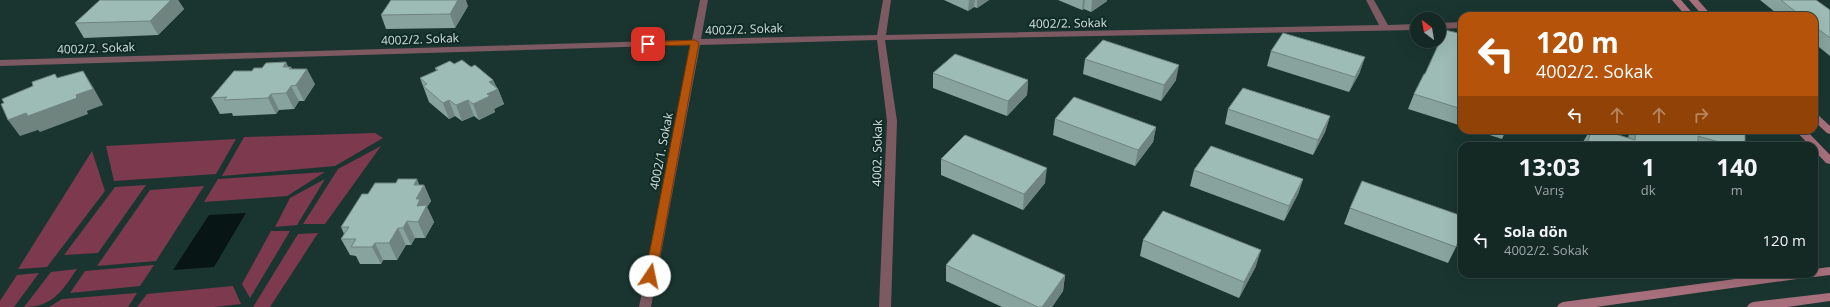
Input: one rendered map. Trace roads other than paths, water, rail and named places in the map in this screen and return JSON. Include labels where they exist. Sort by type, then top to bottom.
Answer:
[{"type":"main road","points":[[1676,0],[1686,12]]},
{"type":"main road","points":[[1693,0],[1704,12]]},
{"type":"main road","points":[[1818,120],[1830,131]]},
{"type":"main road","points":[[1804,134],[1812,142]]},
{"type":"main road","points":[[1818,149],[1830,161]]},
{"type":"main road","points":[[1818,272],[1830,270]]},
{"type":"main road","points":[[1563,307],[1775,278]]},
{"type":"main road","points":[[1753,307],[1830,297]]},
{"type":"street","name":"4002/1. Sokak","points":[[645,307],[704,0]]},
{"type":"street","name":"4002. Sokak","points":[[885,307],[892,121],[882,39],[887,0]]},
{"type":"street","points":[[1370,0],[1385,28]]},
{"type":"street","points":[[1446,26],[1458,25]]},
{"type":"street","name":"4002/2. Sokak","points":[[0,63],[695,43],[1410,27]]}]
